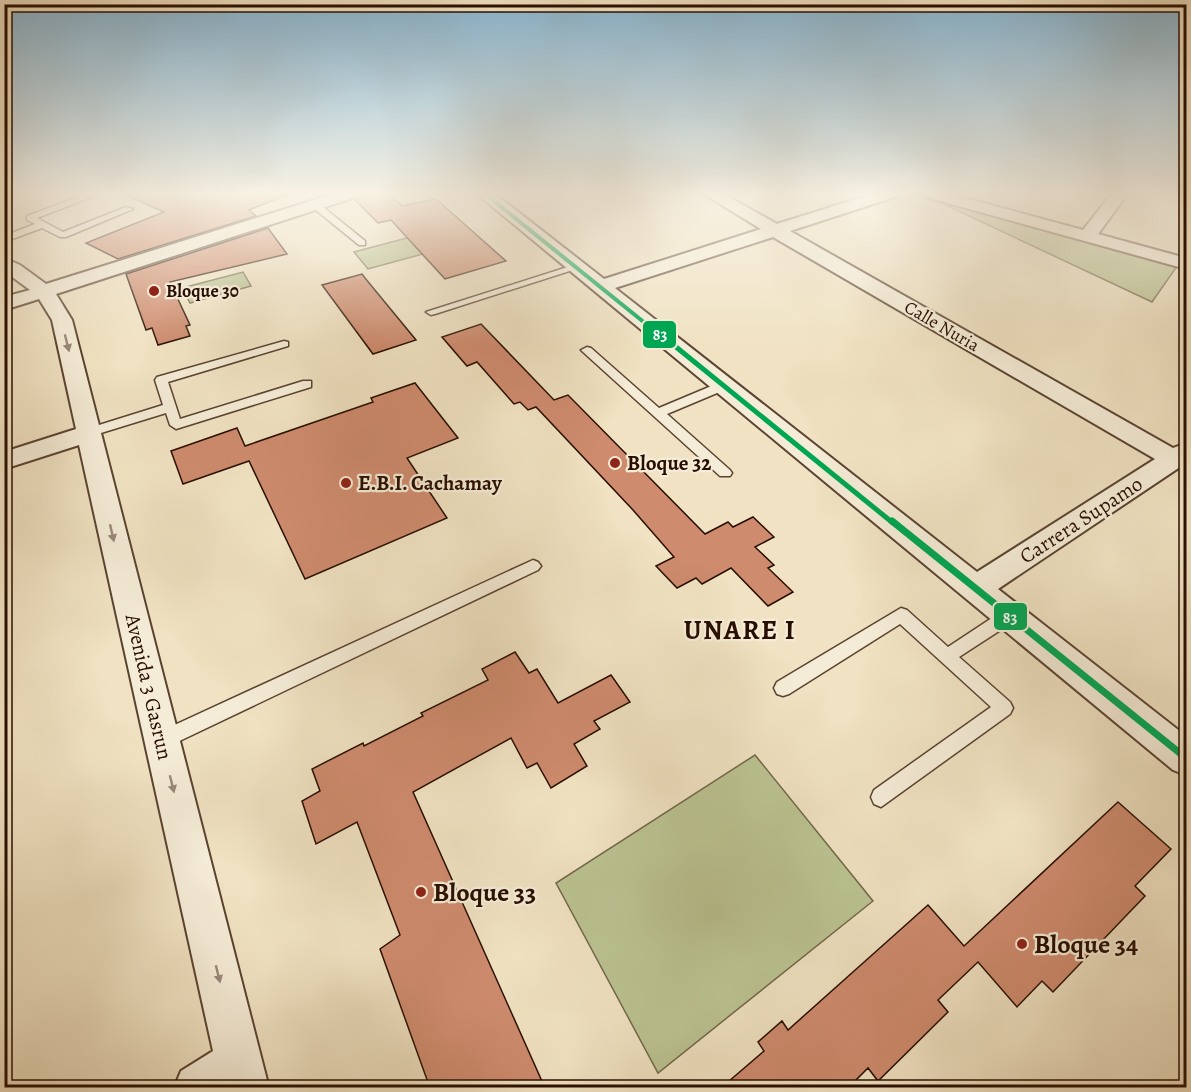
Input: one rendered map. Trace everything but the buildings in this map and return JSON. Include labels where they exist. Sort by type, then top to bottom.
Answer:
[{"type":"street","points":[[4,304],[192,244]]},
{"type":"street","points":[[548,244],[1186,758]]},
{"type":"street","points":[[602,286],[731,244]]},
{"type":"street","name":"Calle Nuria","points":[[799,244],[1180,455]]},
{"type":"street","points":[[1113,244],[1186,264]]},
{"type":"street","points":[[4,263],[44,291]]},
{"type":"street","name":"Avenida 3 Gasrun","points":[[44,291],[56,305],[62,320],[242,1075]]},
{"type":"street","points":[[4,461],[88,433]]},
{"type":"street","name":"Carrera Supamo","points":[[976,588],[1180,455]]},
{"type":"street","points":[[198,1088],[242,1075]]},
{"type":"lane","points":[[431,312],[577,267]]},
{"type":"lane","points":[[284,344],[161,380],[176,425],[307,384]]},
{"type":"lane","points":[[587,350],[725,473]]},
{"type":"lane","points":[[658,413],[725,386]]},
{"type":"lane","points":[[88,433],[170,408]]},
{"type":"lane","points":[[162,740],[533,566]]},
{"type":"lane","points":[[783,688],[901,615],[1004,708],[881,797]]},
{"type":"lane","points":[[947,656],[1010,615]]},
{"type":"green space","points":[[384,244],[422,244],[430,252],[368,269],[354,252]]},
{"type":"green space","points":[[1028,244],[1114,244],[1180,262],[1152,302]]},
{"type":"green space","points":[[243,272],[251,286],[190,303],[182,288]]},
{"type":"green space","points":[[755,755],[873,901],[658,1073],[556,883]]},
{"type":"transit line","name":"83","points":[[547,244],[1186,758]]},
{"type":"place","name":"Bloque 30","points":[[154,291]]},
{"type":"place","name":"Bloque 32","points":[[615,463]]},
{"type":"place","name":"E.B.I. Cachamay","points":[[346,483]]},
{"type":"place","name":"Bloque 33","points":[[421,892]]},
{"type":"place","name":"Bloque 34","points":[[1022,944]]},
{"type":"district","name":"UNARE I","points":[[740,630]]}]
